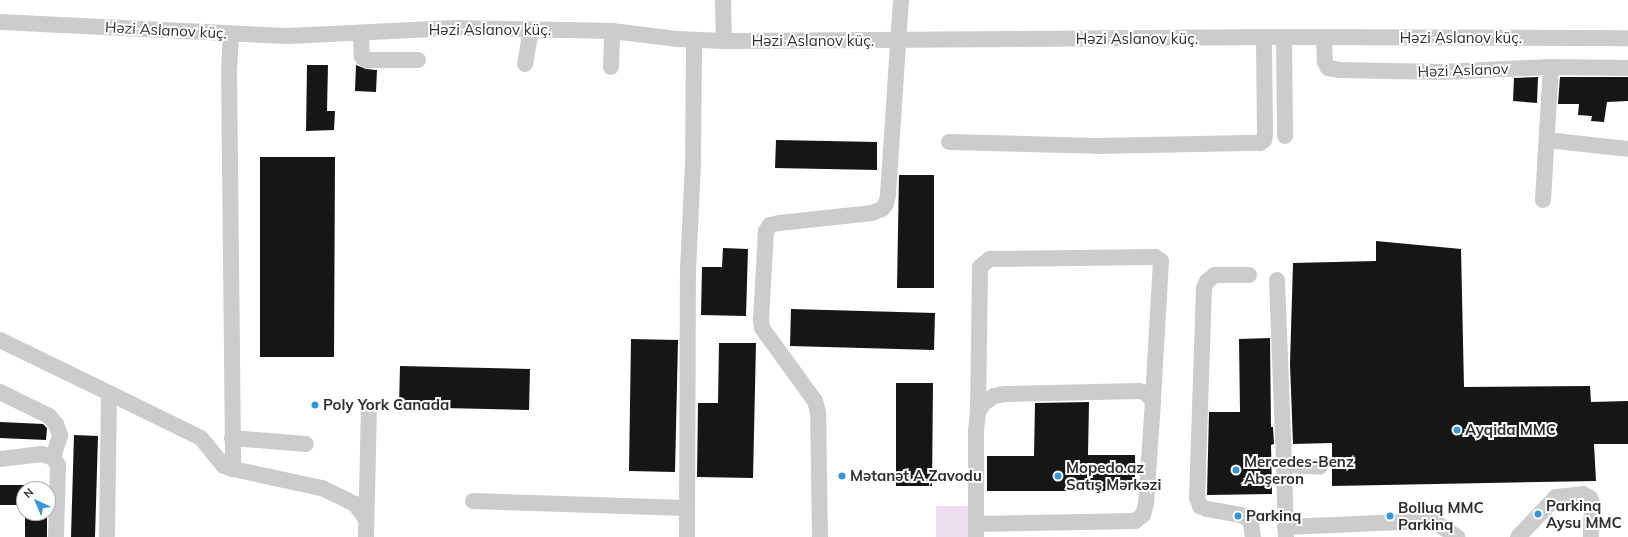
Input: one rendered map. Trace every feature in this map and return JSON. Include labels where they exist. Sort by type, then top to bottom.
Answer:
[{"type":"street","points":[[723,0],[724,41]]},
{"type":"street","points":[[820,537],[818,412],[815,401],[762,328],[761,320],[766,231],[770,225],[779,222],[872,214],[882,209],[886,204],[888,195],[901,0]]},
{"type":"street","name":"Həzi Aslanov küç.","points":[[0,22],[231,34],[314,36],[454,28],[612,31],[694,40],[724,41],[899,41],[1284,37],[1628,38]]},
{"type":"street","points":[[525,64],[531,30]]},
{"type":"street","points":[[611,67],[612,31]]},
{"type":"street","points":[[361,33],[362,57],[366,60],[418,60]]},
{"type":"street","points":[[231,34],[229,68],[233,469]]},
{"type":"street","points":[[1284,37],[1285,136]]},
{"type":"street","points":[[949,142],[1097,146],[1260,143],[1264,140],[1265,135],[1264,38]]},
{"type":"street","name":"Həzi Aslanov","points":[[1324,38],[1328,68],[1339,70],[1440,72],[1551,67],[1628,68]]},
{"type":"street","points":[[687,537],[688,270],[693,163],[694,40]]},
{"type":"street","points":[[1543,200],[1551,67]]},
{"type":"street","points":[[1547,140],[1628,149]]},
{"type":"street","points":[[1155,256],[1161,261],[1153,401],[1146,504],[1143,515],[1135,521],[976,531],[980,268],[990,259],[1155,256]]},
{"type":"street","points":[[1249,275],[1215,275],[1206,281],[1204,288],[1197,498],[1200,506],[1207,509],[1240,515],[1248,518],[1251,522],[1253,537]]},
{"type":"street","points":[[1277,280],[1286,532],[1435,522],[1457,537]]},
{"type":"street","points":[[0,340],[202,438],[224,466],[322,488],[355,504],[366,519]]},
{"type":"street","points":[[978,412],[984,403],[994,396],[1005,394],[1139,391],[1146,393],[1153,401]]},
{"type":"street","points":[[0,392],[49,416],[56,424],[60,435],[53,458]]},
{"type":"street","points":[[107,537],[108,393]]},
{"type":"street","points":[[366,537],[369,409]]},
{"type":"street","points":[[232,438],[306,444]]},
{"type":"street","points":[[0,459],[42,454],[53,458],[58,465],[56,537]]},
{"type":"street","points":[[1284,466],[1320,467]]},
{"type":"street","points":[[1518,537],[1556,497],[1583,494],[1590,498],[1592,503],[1592,537]]},
{"type":"street","points":[[473,501],[687,508]]},
{"type":"shaded area","points":[[936,506],[968,506],[968,537],[936,537]]},
{"type":"building","points":[[307,65],[328,65],[327,111],[335,111],[334,130],[306,131]]},
{"type":"building","points":[[356,65],[366,69],[377,70],[376,92],[355,91]]},
{"type":"building","points":[[1538,77],[1537,103],[1513,101],[1514,78]]},
{"type":"building","points":[[1560,77],[1628,77],[1628,101],[1607,102],[1604,122],[1591,121],[1592,116],[1578,115],[1579,104],[1558,104]]},
{"type":"building","points":[[776,140],[877,142],[877,170],[775,168]]},
{"type":"building","points":[[260,157],[335,157],[334,357],[260,357]]},
{"type":"building","points":[[899,175],[934,175],[934,288],[897,288]]},
{"type":"building","points":[[1376,241],[1461,249],[1464,387],[1590,386],[1591,402],[1628,401],[1628,444],[1594,444],[1596,481],[1332,486],[1332,443],[1293,444],[1290,364],[1293,263],[1376,261]]},
{"type":"building","points":[[723,248],[748,249],[746,316],[701,315],[702,267],[722,267]]},
{"type":"building","points":[[791,309],[935,313],[934,350],[790,346]]},
{"type":"building","points":[[1270,338],[1271,427],[1273,427],[1274,444],[1271,445],[1272,494],[1207,495],[1209,412],[1240,412],[1239,339]]},
{"type":"building","points":[[631,339],[678,340],[675,472],[629,471]]},
{"type":"building","points":[[719,343],[756,343],[753,478],[697,477],[698,403],[718,403]]},
{"type":"building","points":[[400,366],[530,369],[529,410],[399,407]]},
{"type":"building","points":[[896,383],[933,383],[932,486],[896,486]]},
{"type":"building","points":[[1089,402],[1088,455],[1135,455],[1135,491],[987,491],[987,456],[1034,456],[1035,403]]},
{"type":"building","points":[[0,422],[43,424],[47,428],[46,440],[0,438]]},
{"type":"building","points":[[74,435],[98,436],[95,537],[71,537]]},
{"type":"building","points":[[0,485],[16,485],[16,505],[0,505]]},
{"type":"building","points":[[25,521],[47,521],[47,537],[25,537]]},
{"type":"place","name":"Poly York Canada","points":[[315,405]]},
{"type":"place","name":"Ayqida MMC","points":[[1457,430]]},
{"type":"place","name":"Mercedes-Benz Abşeron","points":[[1236,470]]},
{"type":"place","name":"Mətanət A Zavodu","points":[[842,476]]},
{"type":"place","name":"Mopedo.az Satış Mərkəzi","points":[[1058,476]]},
{"type":"place","name":"Parkinq Aysu MMC","points":[[1538,514]]},
{"type":"place","name":"Parkinq","points":[[1238,516]]},
{"type":"place","name":"Bolluq MMC Parkinq","points":[[1390,516]]}]
